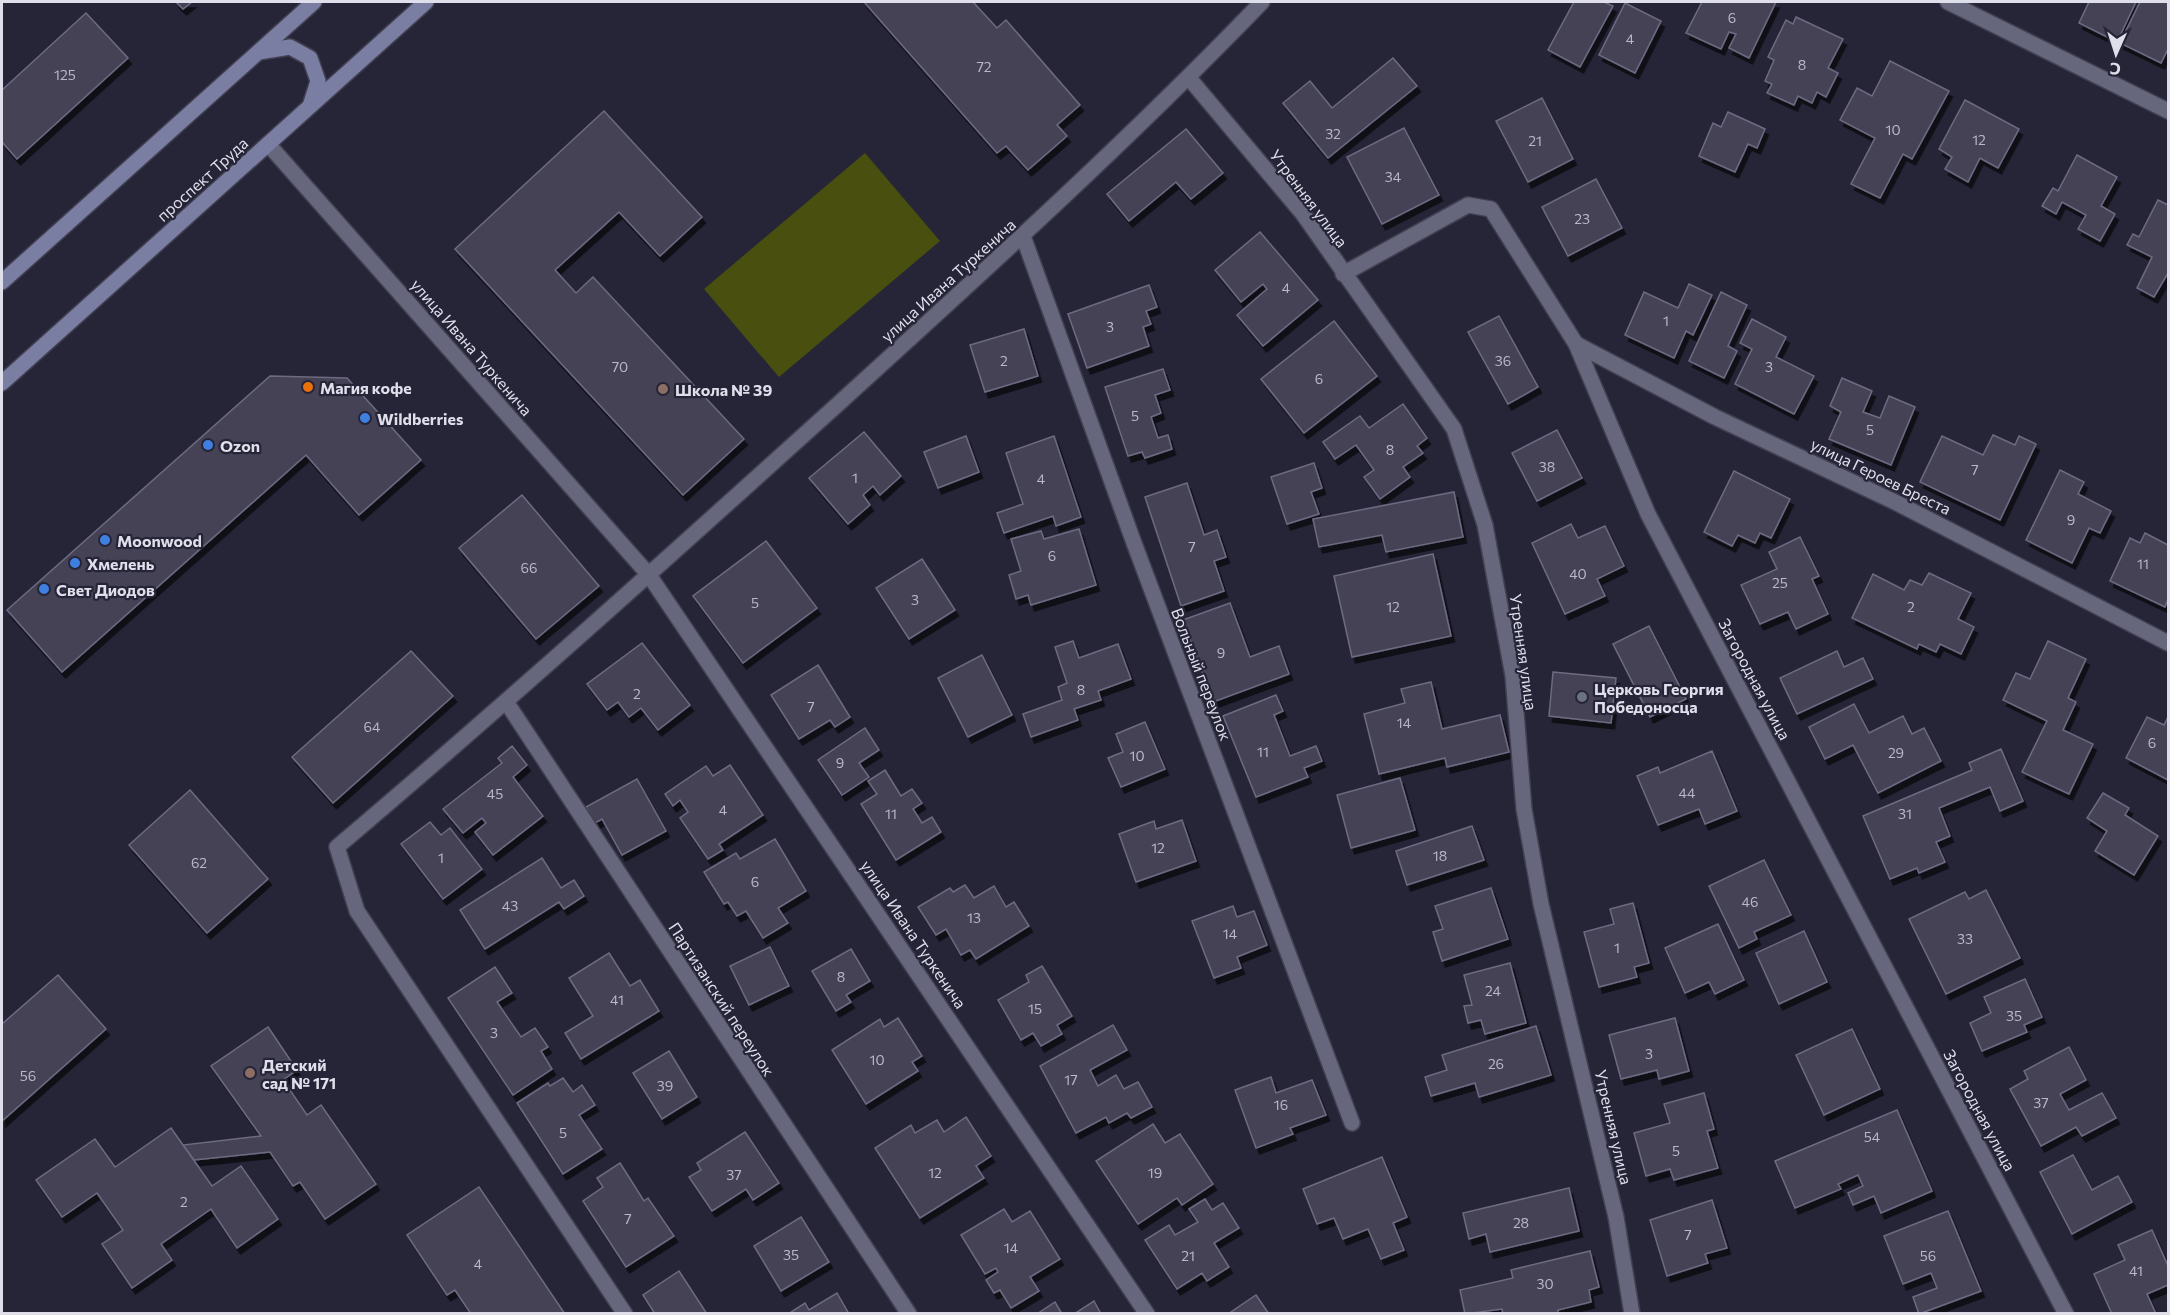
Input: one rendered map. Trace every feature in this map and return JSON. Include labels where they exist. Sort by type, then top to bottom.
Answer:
[{"type":"main road","points":[[2,282],[314,2]]},
{"type":"main road","name":"проспект Труда","points":[[2,383],[426,2]]},
{"type":"main road","points":[[257,52],[290,47],[310,58],[318,81],[310,106]]},
{"type":"street","name":"улица Ивана Туркенича","points":[[625,1314],[357,911],[337,847],[507,703],[1023,236],[1189,78],[1262,2]]},
{"type":"street","points":[[1948,2],[2169,111]]},
{"type":"street","name":"Утренняя улица","points":[[1189,78],[1303,214],[1454,429],[1485,525],[1513,676],[1524,809],[1541,904],[1580,1057],[1616,1217],[1632,1314]]},
{"type":"street","name":"улица Ивана Туркенича","points":[[268,144],[649,575],[1147,1314]]},
{"type":"street","name":"Загородная улица","points":[[1343,274],[1468,205],[1491,209],[1576,344],[1648,514],[2066,1314]]},
{"type":"street","name":"Вольный переулок","points":[[1023,236],[1134,543],[1352,1123]]},
{"type":"street","name":"улица Героев Бреста","points":[[1576,344],[1703,411],[1897,503],[2169,643]]},
{"type":"street","name":"Партизанский переулок","points":[[507,703],[909,1314]]},
{"type":"green space","points":[[865,153],[940,241],[779,377],[704,289]]},
{"type":"building","points":[[176,2],[192,2],[183,9]]},
{"type":"building","points":[[864,2],[973,2],[997,28],[1006,20],[1080,105],[1057,125],[1067,136],[1028,170],[1006,146],[997,153]]},
{"type":"building","points":[[1574,2],[1604,2],[1613,6],[1580,67],[1548,50]]},
{"type":"building","points":[[1702,2],[1776,2],[1749,58],[1729,48],[1736,34],[1729,32],[1721,49],[1686,33]]},
{"type":"building","points":[[2089,2],[2136,2],[2117,42],[2079,23]]},
{"type":"building","points":[[2140,2],[2168,2],[2168,49],[2161,63],[2120,43]]},
{"type":"building","points":[[1625,3],[1661,21],[1635,73],[1599,55]]},
{"type":"building","points":[[86,13],[128,58],[17,159],[2,142],[2,90]]},
{"type":"building","points":[[1796,17],[1843,39],[1828,68],[1838,73],[1826,97],[1817,92],[1812,103],[1798,96],[1794,105],[1767,93],[1772,84],[1765,81],[1774,60],[1768,57],[1786,20],[1793,24]]},
{"type":"building","points":[[1393,58],[1417,86],[1328,158],[1283,103],[1310,81],[1332,108]]},
{"type":"building","points":[[1890,61],[1949,91],[1912,159],[1903,154],[1880,198],[1851,184],[1875,138],[1840,120],[1857,88],[1872,96]]},
{"type":"building","points":[[1542,98],[1573,159],[1528,182],[1496,121]]},
{"type":"building","points":[[1965,100],[2019,129],[1998,168],[1980,158],[1968,182],[1945,169],[1952,157],[1939,149]]},
{"type":"building","points":[[604,111],[702,217],[660,256],[619,212],[555,270],[576,293],[593,277],[744,439],[683,495],[455,249]]},
{"type":"building","points":[[1728,112],[1765,129],[1757,148],[1748,144],[1735,172],[1699,156],[1713,123],[1721,127]]},
{"type":"building","points":[[1404,128],[1439,195],[1382,224],[1347,157]]},
{"type":"building","points":[[1186,129],[1223,173],[1191,199],[1176,182],[1129,221],[1107,194]]},
{"type":"building","points":[[2077,155],[2117,177],[2101,206],[2115,214],[2100,241],[2078,229],[2086,215],[2062,202],[2056,214],[2042,206],[2053,188],[2058,191]]},
{"type":"building","points":[[1596,179],[1622,228],[1568,256],[1542,207]]},
{"type":"building","points":[[2158,200],[2168,205],[2168,273],[2154,297],[2137,288],[2152,257],[2127,245],[2133,234],[2139,237]]},
{"type":"building","points":[[1260,232],[1318,300],[1263,346],[1237,315],[1267,289],[1263,284],[1241,302],[1215,270]]},
{"type":"building","points":[[1689,284],[1712,295],[1693,335],[1686,331],[1674,358],[1625,335],[1644,292],[1678,308]]},
{"type":"building","points":[[1149,285],[1157,307],[1146,311],[1151,324],[1143,327],[1149,346],[1087,368],[1068,314]]},
{"type":"building","points":[[1721,292],[1747,305],[1728,346],[1737,351],[1724,378],[1689,361]]},
{"type":"building","points":[[1499,316],[1538,387],[1508,404],[1468,332]]},
{"type":"building","points":[[1752,319],[1786,337],[1776,357],[1814,376],[1794,414],[1735,384],[1752,349],[1740,343]]},
{"type":"building","points":[[1334,321],[1377,376],[1304,433],[1261,379]]},
{"type":"building","points":[[1024,329],[1038,376],[985,392],[970,345]]},
{"type":"building","points":[[1163,369],[1170,390],[1155,395],[1161,413],[1151,417],[1158,438],[1168,435],[1172,449],[1145,458],[1142,452],[1128,456],[1105,387]]},
{"type":"building","points":[[270,376],[347,378],[421,460],[359,515],[306,455],[62,672],[7,610]]},
{"type":"building","points":[[1842,378],[1872,391],[1863,412],[1880,418],[1889,396],[1915,407],[1891,465],[1829,439],[1841,412],[1830,406]]},
{"type":"building","points":[[1403,404],[1427,438],[1417,446],[1423,453],[1403,467],[1410,477],[1380,499],[1364,477],[1374,470],[1356,445],[1335,459],[1323,442],[1360,416],[1369,428]]},
{"type":"building","points":[[1557,430],[1582,478],[1537,501],[1512,453]]},
{"type":"building","points":[[864,432],[901,476],[880,495],[873,486],[863,495],[870,505],[848,524],[809,478]]},
{"type":"building","points":[[1993,435],[2015,445],[2019,436],[2036,444],[2000,520],[1920,482],[1942,436],[1983,455]]},
{"type":"building","points":[[966,436],[979,472],[938,488],[924,452]]},
{"type":"building","points":[[1054,436],[1081,517],[1056,526],[1053,516],[1004,533],[997,513],[1023,504],[1006,453]]},
{"type":"building","points":[[1314,463],[1322,488],[1311,492],[1319,514],[1287,524],[1271,477]]},
{"type":"building","points":[[2060,470],[2084,482],[2078,494],[2111,511],[2100,533],[2089,528],[2072,563],[2026,540]]},
{"type":"building","points":[[1734,471],[1790,499],[1771,538],[1760,533],[1755,543],[1738,535],[1732,546],[1704,532]]},
{"type":"building","points":[[1187,483],[1204,535],[1217,530],[1226,557],[1214,561],[1224,591],[1181,606],[1145,497]]},
{"type":"building","points":[[1454,492],[1463,537],[1386,552],[1382,535],[1319,547],[1313,519]]},
{"type":"building","points":[[522,495],[599,586],[536,639],[459,548]]},
{"type":"building","points":[[1571,524],[1578,538],[1605,526],[1624,566],[1597,579],[1605,596],[1565,614],[1532,543]]},
{"type":"building","points":[[1079,529],[1096,585],[1031,605],[1028,595],[1016,599],[1009,575],[1021,571],[1011,539],[1041,531],[1044,539]]},
{"type":"building","points":[[2145,533],[2168,545],[2168,599],[2165,607],[2110,581],[2130,538],[2140,543]]},
{"type":"building","points":[[1800,537],[1819,576],[1812,579],[1828,614],[1796,629],[1788,612],[1760,624],[1741,585],[1777,569],[1769,552]]},
{"type":"building","points":[[766,541],[817,608],[743,663],[693,596]]},
{"type":"building","points":[[1433,554],[1451,636],[1352,657],[1334,576]]},
{"type":"building","points":[[922,559],[955,610],[909,639],[876,588]]},
{"type":"building","points":[[1929,573],[1971,593],[1958,619],[1974,627],[1961,654],[1940,644],[1936,652],[1919,644],[1917,649],[1852,618],[1873,574],[1904,590],[1910,580],[1922,585]]},
{"type":"building","points":[[1230,603],[1250,657],[1279,646],[1289,674],[1213,702],[1183,620]]},
{"type":"building","points":[[1649,626],[1686,699],[1650,717],[1613,644]]},
{"type":"building","points":[[1073,641],[1079,658],[1118,644],[1131,679],[1098,691],[1101,700],[1074,709],[1078,720],[1031,737],[1023,714],[1062,700],[1058,687],[1067,683],[1055,647]]},
{"type":"building","points":[[2048,641],[2086,659],[2068,698],[2076,702],[2063,730],[2093,744],[2069,794],[2022,772],[2047,721],[2003,700],[2016,673],[2030,679]]},
{"type":"building","points":[[642,643],[690,705],[658,730],[641,708],[629,717],[618,702],[607,710],[587,684]]},
{"type":"building","points":[[411,651],[453,696],[333,803],[292,757]]},
{"type":"building","points":[[1837,651],[1844,667],[1863,658],[1873,679],[1797,714],[1780,678]]},
{"type":"building","points":[[982,655],[1012,715],[968,737],[938,678]]},
{"type":"building","points":[[818,665],[850,717],[835,727],[830,720],[799,739],[771,695]]},
{"type":"building","name":"Церковь Георгия Победоносца","points":[[1553,672],[1616,678],[1611,723],[1549,716]]},
{"type":"building","points":[[1431,682],[1442,729],[1500,715],[1509,752],[1447,767],[1445,758],[1379,774],[1364,714],[1405,703],[1401,689]]},
{"type":"building","points":[[1276,695],[1283,711],[1274,715],[1290,756],[1316,746],[1322,761],[1304,768],[1308,777],[1256,797],[1223,716]]},
{"type":"building","points":[[1854,704],[1869,733],[1903,716],[1912,734],[1924,728],[1941,761],[1878,793],[1853,745],[1825,759],[1809,727]]},
{"type":"building","points":[[2147,717],[2164,725],[2168,717],[2168,780],[2126,758]]},
{"type":"building","points":[[1145,722],[1165,769],[1121,787],[1108,758],[1123,752],[1116,734]]},
{"type":"building","points":[[865,728],[879,750],[859,763],[869,777],[842,795],[818,760]]},
{"type":"building","points":[[512,746],[527,765],[513,777],[543,816],[493,855],[475,832],[486,823],[482,818],[463,833],[443,809],[502,763],[498,758]]},
{"type":"building","points":[[2001,749],[2023,801],[2000,811],[1990,787],[1939,808],[1950,836],[1936,842],[1945,862],[1919,873],[1917,868],[1890,879],[1863,816],[1972,770],[1969,763]]},
{"type":"building","points":[[1712,751],[1737,811],[1705,824],[1699,809],[1658,825],[1637,776],[1658,767],[1660,773]]},
{"type":"building","points":[[730,765],[763,815],[719,844],[723,850],[708,859],[680,818],[688,812],[680,800],[673,806],[665,794],[706,766],[713,776]]},
{"type":"building","points":[[885,770],[901,796],[912,789],[922,803],[913,809],[922,823],[932,817],[941,832],[896,860],[861,804],[877,794],[868,781]]},
{"type":"building","points":[[1400,778],[1415,830],[1351,848],[1337,795]]},
{"type":"building","points":[[637,779],[666,831],[622,855],[602,819],[595,823],[586,807]]},
{"type":"building","points":[[190,790],[268,879],[207,933],[129,845]]},
{"type":"building","points":[[2103,793],[2129,808],[2125,815],[2158,836],[2134,875],[2095,851],[2107,831],[2087,818]]},
{"type":"building","points":[[1182,820],[1196,861],[1136,882],[1119,834],[1154,821],[1156,829]]},
{"type":"building","points":[[430,822],[441,835],[450,828],[482,869],[443,899],[401,844]]},
{"type":"building","points":[[1472,826],[1484,860],[1407,885],[1396,851]]},
{"type":"building","points":[[775,839],[806,891],[778,908],[788,923],[763,938],[746,911],[737,916],[728,902],[724,904],[704,872],[736,853],[740,859]]},
{"type":"building","points":[[542,858],[561,888],[574,880],[584,896],[564,909],[559,902],[485,949],[460,910]]},
{"type":"building","points":[[1764,860],[1791,915],[1754,932],[1757,939],[1739,948],[1709,886]]},
{"type":"building","points":[[965,885],[974,898],[994,886],[1006,907],[1014,902],[1029,926],[976,959],[970,950],[961,955],[946,929],[936,935],[918,907],[950,888],[953,892]]},
{"type":"building","points":[[1491,888],[1508,939],[1442,961],[1433,932],[1443,929],[1435,906]]},
{"type":"building","points":[[1986,890],[2020,958],[1946,994],[1909,919],[1965,892],[1969,899]]},
{"type":"building","points":[[1633,903],[1649,963],[1634,967],[1637,977],[1599,987],[1584,932],[1614,924],[1610,909]]},
{"type":"building","points":[[1233,906],[1237,917],[1254,911],[1267,945],[1237,957],[1241,968],[1214,978],[1192,921]]},
{"type":"building","points":[[1718,924],[1744,980],[1715,994],[1709,982],[1685,993],[1665,948]]},
{"type":"building","points":[[1804,931],[1827,982],[1779,1004],[1756,953]]},
{"type":"building","points":[[770,947],[789,986],[749,1005],[730,966]]},
{"type":"building","points":[[851,949],[870,981],[846,995],[851,1002],[836,1011],[812,971]]},
{"type":"building","points":[[609,953],[630,986],[640,980],[659,1011],[581,1059],[565,1033],[593,1016],[569,978]]},
{"type":"building","points":[[1510,963],[1526,1023],[1485,1034],[1481,1020],[1468,1023],[1464,1006],[1472,1005],[1464,975]]},
{"type":"building","points":[[1042,966],[1072,1016],[1057,1025],[1062,1034],[1041,1046],[1033,1033],[1021,1040],[998,1000],[1029,982],[1026,975]]},
{"type":"building","points":[[495,967],[512,993],[497,1002],[521,1037],[535,1028],[548,1047],[541,1051],[552,1069],[513,1095],[448,998]]},
{"type":"building","points":[[58,975],[106,1029],[2,1121],[2,1024]]},
{"type":"building","points":[[2025,979],[2042,1017],[2024,1025],[2027,1032],[1982,1051],[1970,1023],[1991,1013],[1984,997]]},
{"type":"building","points":[[898,1018],[922,1056],[912,1062],[918,1071],[866,1104],[832,1050],[880,1019],[884,1027]]},
{"type":"building","points":[[1675,1018],[1689,1071],[1659,1079],[1657,1070],[1621,1079],[1609,1035]]},
{"type":"building","points":[[1113,1025],[1127,1050],[1090,1070],[1098,1086],[1116,1075],[1124,1089],[1138,1082],[1152,1107],[1131,1118],[1127,1113],[1109,1123],[1106,1117],[1076,1133],[1040,1066]]},
{"type":"building","points":[[1536,1026],[1551,1075],[1479,1097],[1475,1083],[1431,1096],[1425,1077],[1447,1070],[1442,1055]]},
{"type":"building","points":[[268,1027],[297,1070],[283,1080],[307,1115],[321,1105],[376,1184],[325,1219],[300,1182],[293,1186],[270,1152],[194,1160],[183,1145],[261,1136],[211,1066]]},
{"type":"building","points":[[1852,1029],[1880,1089],[1824,1115],[1796,1055]]},
{"type":"building","points":[[2069,1047],[2086,1080],[2060,1094],[2069,1110],[2102,1093],[2116,1118],[2082,1136],[2076,1127],[2041,1146],[2010,1089],[2028,1079],[2024,1071]]},
{"type":"building","points":[[669,1051],[697,1097],[662,1119],[633,1073]]},
{"type":"building","points":[[1271,1077],[1276,1093],[1312,1080],[1326,1115],[1290,1128],[1293,1134],[1256,1148],[1235,1090]]},
{"type":"building","points":[[563,1078],[573,1092],[582,1085],[595,1105],[579,1115],[602,1149],[563,1174],[517,1103],[548,1083],[550,1086]]},
{"type":"building","points":[[1704,1093],[1714,1129],[1707,1131],[1718,1168],[1674,1180],[1670,1169],[1646,1176],[1634,1133],[1670,1123],[1664,1104]]},
{"type":"building","points":[[1897,1110],[1932,1191],[1881,1213],[1874,1196],[1853,1205],[1848,1193],[1863,1186],[1858,1175],[1838,1184],[1841,1189],[1795,1208],[1775,1161]]},
{"type":"building","points":[[966,1117],[991,1156],[976,1166],[984,1178],[920,1218],[875,1148],[911,1125],[915,1133],[937,1120],[944,1132]]},
{"type":"building","points":[[1153,1124],[1165,1143],[1180,1134],[1213,1184],[1182,1205],[1177,1198],[1138,1224],[1096,1161]]},
{"type":"building","points":[[171,1128],[212,1186],[241,1166],[278,1219],[237,1248],[211,1209],[161,1244],[172,1260],[132,1288],[102,1244],[123,1230],[97,1193],[62,1217],[36,1180],[95,1139],[115,1167]]},
{"type":"building","points":[[745,1132],[779,1183],[753,1200],[746,1189],[712,1211],[689,1177],[701,1170],[697,1163]]},
{"type":"building","points":[[2073,1155],[2092,1190],[2118,1176],[2132,1202],[2072,1234],[2040,1172]]},
{"type":"building","points":[[1382,1157],[1407,1217],[1393,1223],[1404,1250],[1381,1259],[1368,1229],[1343,1239],[1334,1218],[1317,1224],[1303,1189]]},
{"type":"building","points":[[620,1163],[644,1201],[648,1198],[674,1236],[626,1267],[583,1201],[603,1187],[597,1178]]},
{"type":"building","points":[[479,1187],[565,1314],[471,1314],[455,1290],[447,1295],[407,1235]]},
{"type":"building","points":[[1569,1188],[1579,1231],[1490,1252],[1486,1234],[1469,1239],[1463,1213]]},
{"type":"building","points":[[1205,1199],[1212,1210],[1223,1203],[1239,1228],[1214,1243],[1229,1267],[1207,1281],[1202,1273],[1177,1289],[1145,1240],[1169,1225],[1175,1235],[1198,1222],[1189,1209]]},
{"type":"building","points":[[1712,1200],[1727,1248],[1705,1254],[1708,1263],[1667,1276],[1650,1220]]},
{"type":"building","points":[[1004,1209],[1012,1222],[1030,1211],[1060,1259],[1030,1277],[1039,1291],[1011,1308],[1000,1290],[994,1293],[986,1280],[998,1272],[996,1268],[985,1274],[961,1235]]},
{"type":"building","points":[[1948,1211],[1981,1291],[1919,1314],[1913,1297],[1937,1288],[1931,1273],[1903,1284],[1884,1236]]},
{"type":"building","points":[[801,1217],[829,1262],[781,1291],[754,1246]]},
{"type":"building","points":[[2152,1230],[2168,1266],[2168,1285],[2147,1294],[2156,1314],[2112,1314],[2094,1274],[2125,1260],[2118,1245]]},
{"type":"building","points":[[1590,1251],[1599,1287],[1589,1290],[1591,1302],[1558,1310],[1558,1314],[1503,1314],[1502,1309],[1465,1314],[1460,1290],[1513,1278],[1511,1270]]},
{"type":"building","points":[[679,1271],[707,1314],[655,1314],[643,1295]]},
{"type":"building","points":[[837,1293],[849,1314],[788,1314],[805,1303],[809,1310]]},
{"type":"building","points":[[1256,1295],[1269,1314],[1228,1314]]},
{"type":"building","points":[[1094,1301],[1101,1314],[1074,1314]]},
{"type":"building","points":[[1055,1302],[1062,1314],[1037,1314]]},
{"type":"place","name":"Магия кофе","points":[[308,387]]},
{"type":"place","name":"Школа № 39","points":[[663,389]]},
{"type":"place","name":"Wildberries","points":[[365,418]]},
{"type":"place","name":"Ozon","points":[[208,445]]},
{"type":"place","name":"Moonwood","points":[[105,540]]},
{"type":"place","name":"Хмелень","points":[[75,563]]},
{"type":"place","name":"Свет Диодов","points":[[44,589]]},
{"type":"place","name":"Церковь Георгия Победоносца","points":[[1582,697]]},
{"type":"place","name":"Детский сад № 171","points":[[250,1073]]}]
